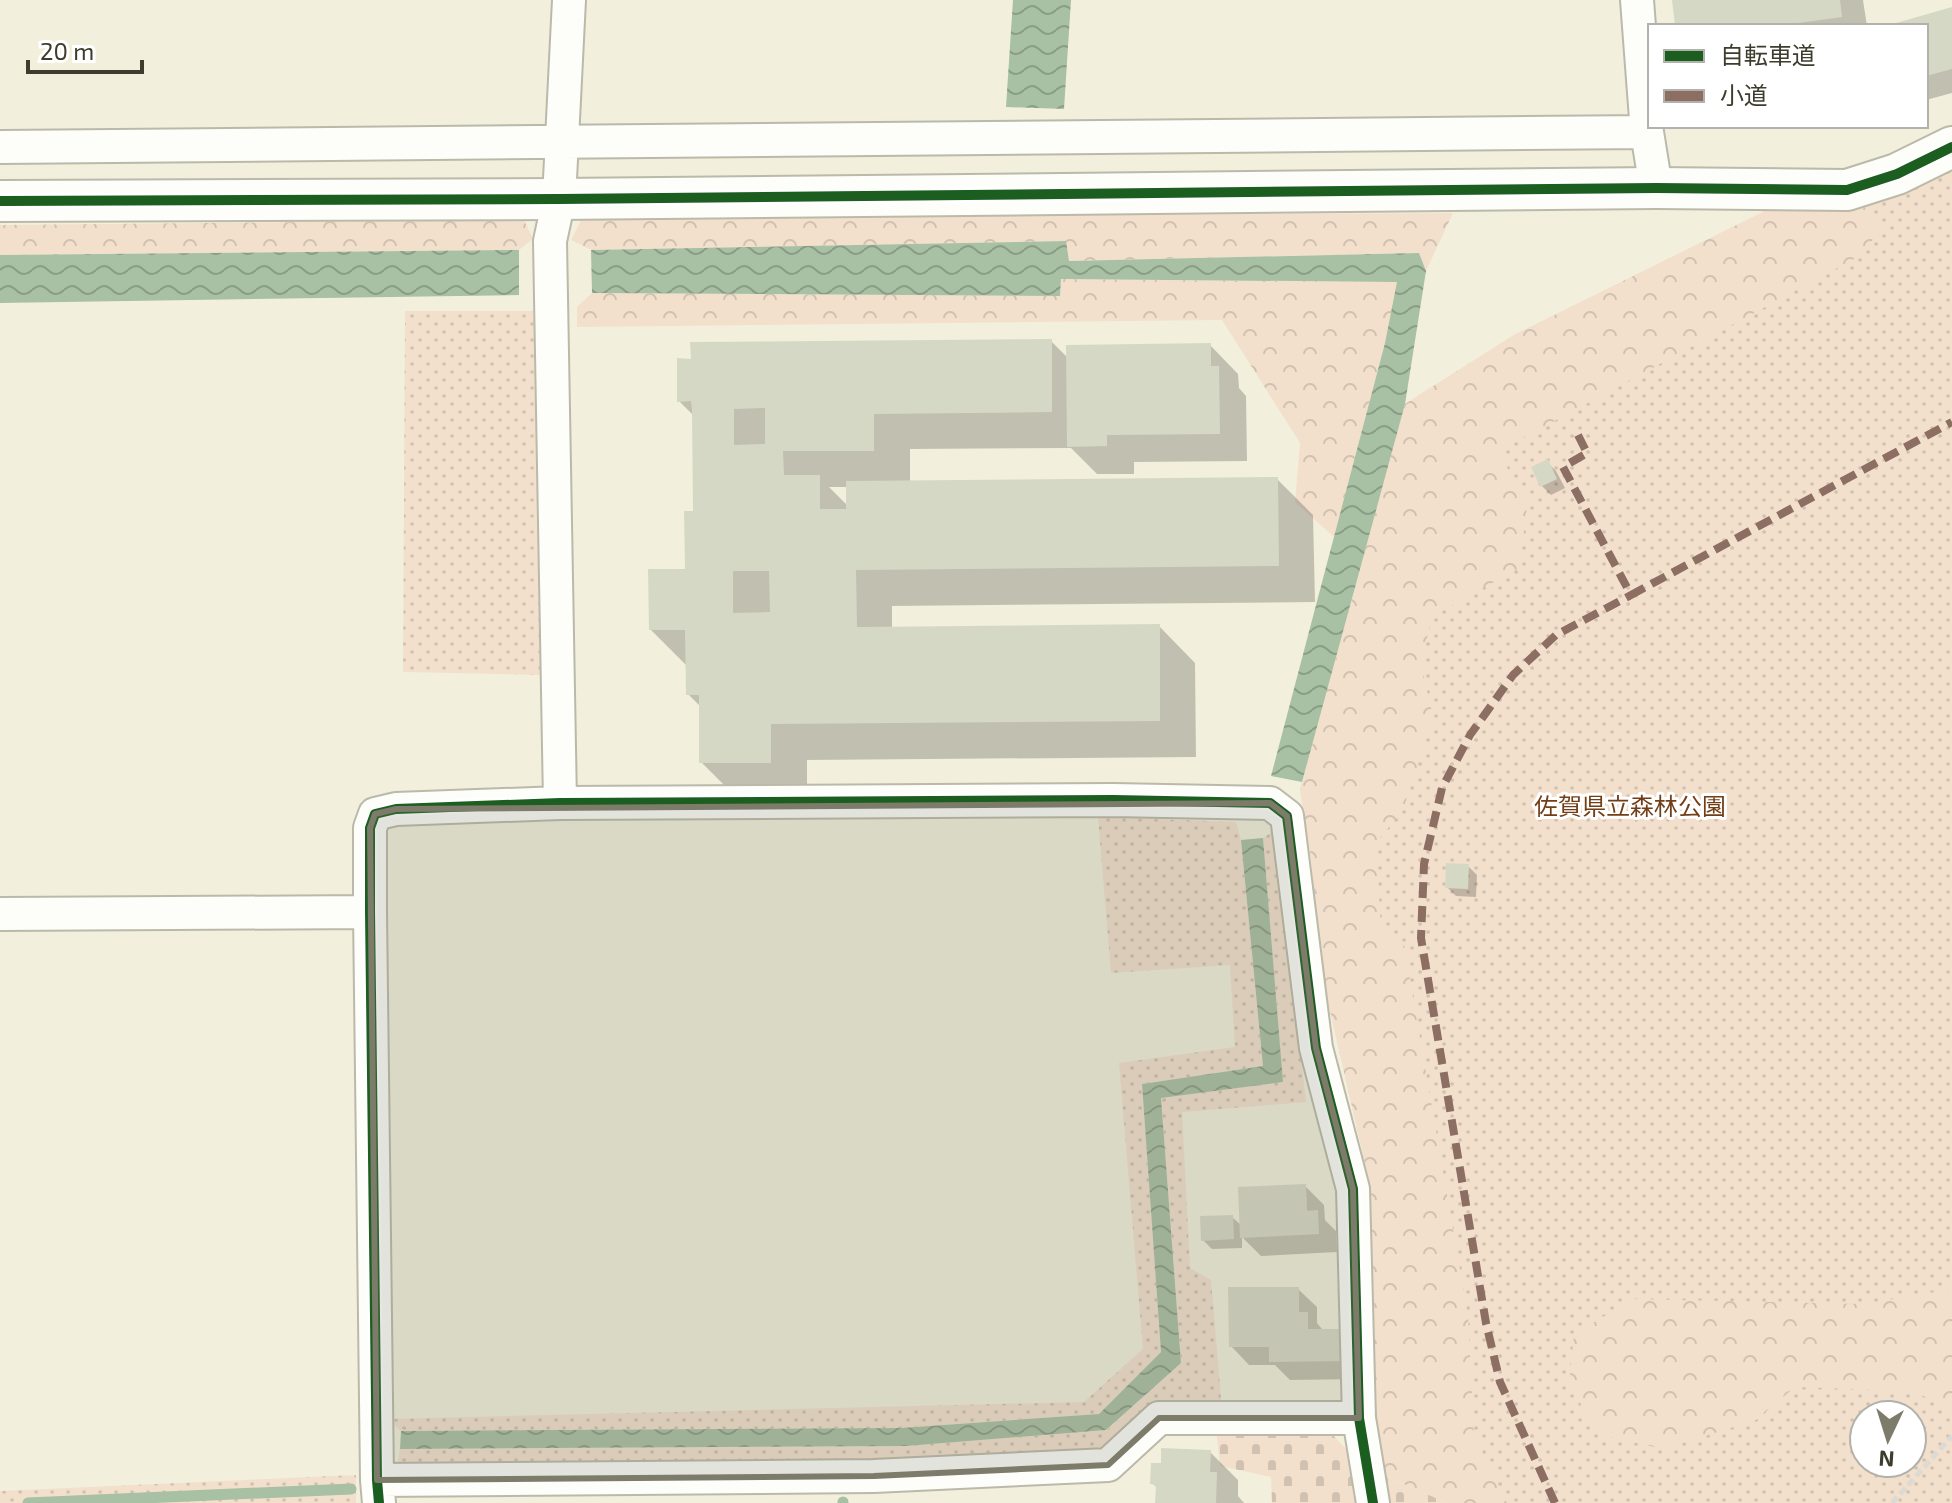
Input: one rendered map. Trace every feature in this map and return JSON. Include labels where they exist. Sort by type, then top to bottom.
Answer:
[{"type":"street","points":[[560,803],[550,241],[559,199],[569,0]]},
{"type":"street","points":[[1637,0],[1647,132],[1656,188]]},
{"type":"street","points":[[0,147],[1647,132]]},
{"type":"street","points":[[0,201],[1656,188],[1847,190],[1897,174],[1952,147]]},
{"type":"street","points":[[1359,1418],[1159,1418],[1108,1465],[378,1492],[370,912],[370,828],[375,814],[396,809],[560,803],[1113,800],[1270,803],[1287,816],[1316,1048],[1353,1189],[1359,1418],[1373,1503]]},
{"type":"street","points":[[0,914],[370,912]]},
{"type":"path","points":[[1892,1503],[1952,1436]]},
{"type":"highlighted area","points":[[1270,803],[1287,816],[1316,1048],[1353,1189],[1359,1418],[1159,1418],[1108,1465],[874,1476],[377,1480],[370,828],[375,814],[396,809]]},
{"type":"green space","name":"佐賀県立森林公園","points":[[1952,160],[1952,1503],[1447,1503],[1375,1431],[1370,1185],[1324,985],[1310,850],[1300,790],[1405,404],[1514,335],[1767,210],[1862,205]]},
{"type":"green space","points":[[1862,205],[1882,223],[1865,253],[1497,452],[1528,500],[1519,568],[1432,617],[1421,664],[1433,717],[1403,810],[1376,843],[1381,930],[1404,945],[1468,1316],[1474,1435],[1507,1503],[1447,1503],[1376,1472],[1370,1185],[1324,985],[1310,850],[1300,790],[1405,404],[1514,335],[1767,210]]},
{"type":"green space","points":[[1453,213],[1426,271],[1418,253],[1069,261],[1065,241],[591,250],[571,240],[582,218]]},
{"type":"green space","points":[[524,220],[533,239],[519,250],[0,255],[0,225]]},
{"type":"green space","points":[[1061,279],[1398,282],[1334,537],[1295,502],[1300,443],[1222,320],[577,327],[577,307],[592,293],[1060,296]]},
{"type":"green space","points":[[405,311],[535,311],[541,675],[403,672]]},
{"type":"green space","points":[[1098,817],[1236,822],[1241,840],[1263,1066],[1142,1084],[1161,1352],[1099,1414],[901,1428],[401,1431],[387,1419],[1084,1402],[1143,1349],[1119,1063],[1235,1047],[1230,965],[1111,973]]},
{"type":"green space","points":[[1275,830],[1306,1102],[1182,1112],[1190,1268],[1211,1280],[1222,1410],[1115,1448],[910,1463],[397,1466],[400,1449],[906,1446],[1107,1430],[1181,1362],[1161,1098],[1283,1082],[1263,838]]},
{"type":"green space","points":[[1952,1291],[1952,1413],[1915,1391],[1795,1387],[1756,1420],[1664,1449],[1600,1435],[1569,1385],[1574,1334],[1633,1299],[1864,1304]]},
{"type":"green space","points":[[1216,1429],[1328,1430],[1348,1451],[1359,1503],[1272,1503],[1271,1477],[1220,1466]]},
{"type":"green space","points":[[1376,1472],[1447,1503],[1382,1503]]},
{"type":"green space","points":[[356,1475],[356,1503],[0,1503],[0,1491]]},
{"type":"water","points":[[1013,0],[1071,0],[1064,109],[1006,107]]},
{"type":"water","points":[[1066,241],[1069,261],[1419,253],[1426,271],[1405,404],[1302,782],[1271,776],[1385,343],[1397,282],[1061,279],[1060,296],[592,293],[591,250]]},
{"type":"water","points":[[519,250],[519,295],[0,303],[0,255]]},
{"type":"water","points":[[1263,838],[1283,1082],[1161,1098],[1181,1363],[1106,1430],[906,1446],[400,1449],[401,1431],[901,1428],[1099,1414],[1161,1352],[1142,1084],[1263,1066],[1241,840]]},
{"type":"building","points":[[1672,0],[1840,0],[1842,17],[1791,24],[1675,24]]},
{"type":"building","points":[[1952,7],[1952,69],[1928,75],[1928,24],[1892,24]]},
{"type":"building","points":[[1052,339],[1052,412],[874,414],[874,451],[783,451],[784,475],[820,475],[820,509],[846,509],[846,481],[1278,477],[1279,566],[856,570],[857,627],[1160,624],[1160,721],[771,724],[771,763],[699,763],[699,695],[686,695],[685,630],[649,630],[648,569],[685,569],[684,511],[693,511],[692,409],[691,401],[677,402],[677,358],[691,359],[690,342]],"holes":[[[765,408],[765,444],[734,445],[734,409]],[[733,571],[769,571],[770,612],[733,613]]]},
{"type":"building","points":[[1211,343],[1211,366],[1219,366],[1220,434],[1107,435],[1107,446],[1067,447],[1066,345]]},
{"type":"building","points":[[1548,459],[1557,479],[1540,487],[1531,467]]},
{"type":"building","points":[[1446,863],[1469,864],[1468,889],[1445,888]]},
{"type":"building","points":[[1306,1184],[1307,1211],[1318,1210],[1319,1234],[1240,1238],[1238,1187]]},
{"type":"building","points":[[1233,1215],[1234,1239],[1201,1241],[1200,1216]]},
{"type":"building","points":[[1228,1287],[1299,1287],[1299,1312],[1308,1312],[1308,1329],[1346,1329],[1345,1361],[1269,1362],[1269,1347],[1229,1347]]},
{"type":"building","points":[[1161,1448],[1211,1450],[1210,1472],[1217,1472],[1216,1503],[1155,1503],[1156,1485],[1150,1484],[1151,1463],[1161,1463]]},
{"type":"waterway","points":[[28,1503],[351,1489]]},
{"type":"marked path","points":[[1578,435],[1587,453],[1563,467],[1631,595],[1952,422]]},
{"type":"marked path","points":[[1555,1503],[1500,1382],[1486,1323],[1421,938],[1424,864],[1442,788],[1470,735],[1513,675],[1556,635],[1631,595]]},
{"type":"cycle path","points":[[0,201],[1656,188],[1847,190],[1897,174],[1952,147]]},
{"type":"cycle path","points":[[379,1503],[370,912],[370,828],[375,814],[396,809],[560,803],[1113,800],[1270,803],[1287,816],[1316,1048],[1353,1189],[1359,1418],[1373,1503]]}]
